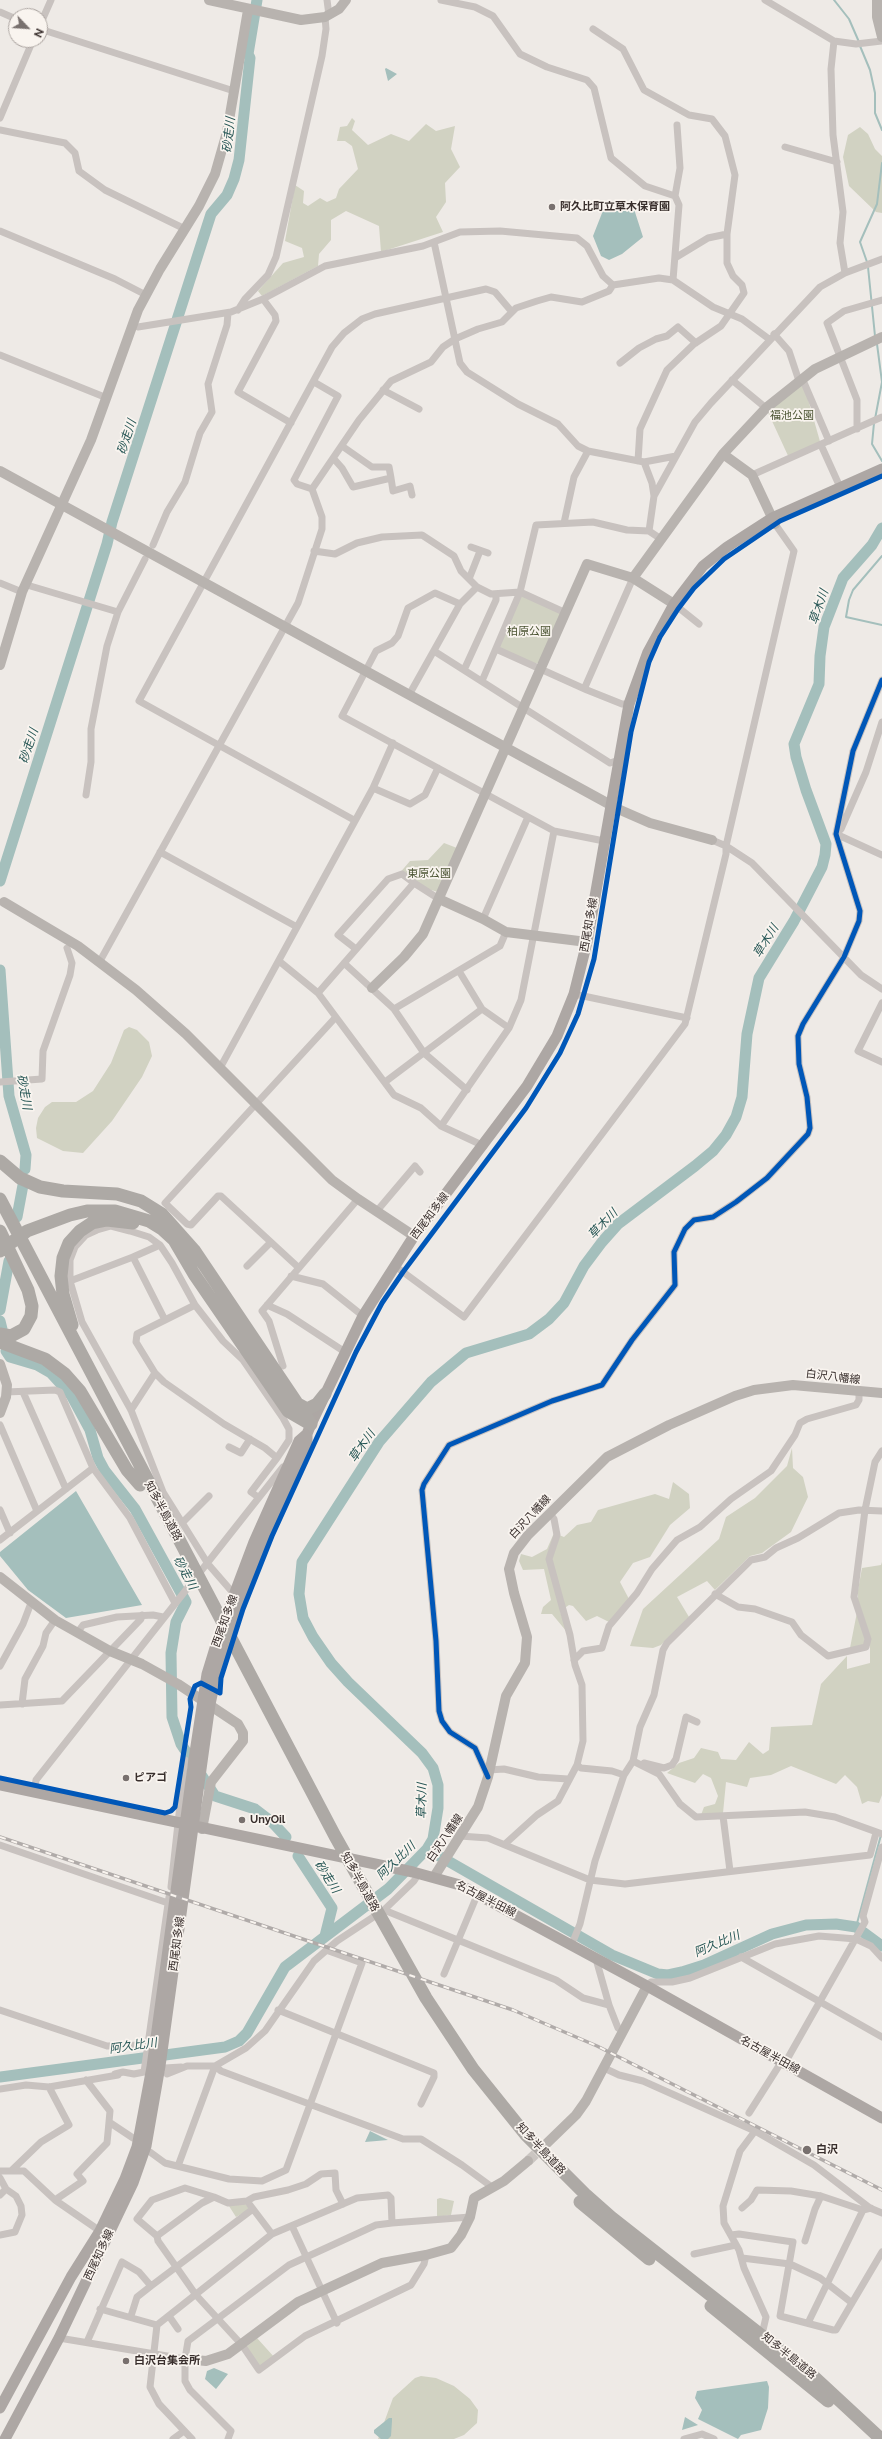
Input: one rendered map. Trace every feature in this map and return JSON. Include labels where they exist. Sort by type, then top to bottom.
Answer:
[{"type":"highway","points":[[0,1161],[20,1178],[40,1187],[62,1191],[104,1192],[141,1201],[162,1214],[194,1250],[229,1300],[296,1403],[309,1429]]},
{"type":"highway","name":"知多半島道路","points":[[0,1199],[125,1438],[157,1508],[332,1838],[422,2000],[466,2075],[486,2101],[520,2140],[559,2181],[605,2224],[807,2382],[869,2439]]},
{"type":"highway","points":[[0,1244],[43,1221],[80,1206],[112,1203],[145,1211],[177,1231]]},
{"type":"highway","points":[[0,1250],[43,1221],[87,1211],[115,1210],[142,1218],[155,1225],[168,1234],[181,1251],[194,1274],[288,1410],[309,1429]]},
{"type":"highway","name":"知多半島道路","points":[[0,1218],[140,1485],[157,1508]]},
{"type":"highway","points":[[125,1438],[126,1429],[70,1318],[62,1276],[65,1250],[80,1231],[92,1223],[107,1220],[131,1223],[151,1230],[181,1251]]},
{"type":"highway","points":[[0,1231],[28,1290],[32,1311],[27,1326],[20,1332],[11,1336],[0,1334]]},
{"type":"highway","points":[[0,1342],[45,1359],[65,1374],[80,1391],[126,1470],[140,1485]]},
{"type":"highway","points":[[296,1403],[307,1409],[317,1404],[325,1394]]},
{"type":"highway","name":"知多半島道路","points":[[422,2000],[473,2069],[526,2135],[555,2165],[611,2217],[812,2375],[881,2439]]},
{"type":"main road","name":"西尾知多線","points":[[5,2439],[59,2338],[133,2183],[146,2146],[158,2069],[194,1760],[218,1634],[254,1542],[299,1441],[309,1429],[363,1316],[414,1236],[484,1146],[541,1064],[557,1036],[574,994],[587,942],[629,704],[648,652],[674,604],[703,566],[727,547],[773,521],[840,487],[882,469]]},
{"type":"main road","name":"西尾知多線","points":[[206,1701],[215,1681],[242,1596],[307,1446],[309,1429]]},
{"type":"main road","name":"名古屋半田線","points":[[0,1785],[178,1824],[434,1877],[478,1893],[574,1939],[596,1960],[647,1986],[882,2118]]},
{"type":"main road","name":"西尾知多線","points":[[0,2408],[38,2336],[100,2231],[125,2179],[137,2147],[158,2069]]},
{"type":"street","points":[[209,0],[301,20],[327,16],[346,0]]},
{"type":"street","points":[[238,310],[245,299],[268,275],[276,258],[322,56],[326,29],[327,0]]},
{"type":"street","points":[[441,0],[475,8],[493,16],[520,54],[547,67],[587,80],[594,88],[611,158],[645,186],[675,196]]},
{"type":"street","points":[[765,0],[834,41],[860,44],[882,41]]},
{"type":"street","points":[[877,0],[877,16],[882,37]]},
{"type":"street","points":[[0,665],[25,589],[63,505],[107,398],[132,325],[146,295],[215,174],[224,147],[251,8]]},
{"type":"street","points":[[593,29],[623,49],[644,90],[689,114],[709,117],[723,132],[735,175],[727,234],[727,263],[733,276],[742,285],[744,293],[721,326],[696,343],[674,361],[667,370],[640,429],[641,461],[652,483],[654,496],[649,531]]},
{"type":"street","points":[[48,32],[234,91]]},
{"type":"street","points":[[834,41],[831,77],[833,136],[843,212],[840,243],[845,273]]},
{"type":"street","points":[[0,118],[30,48]]},
{"type":"street","points":[[673,280],[679,210],[675,196],[680,168],[678,125]]},
{"type":"street","points":[[0,130],[65,143],[74,153],[79,171],[105,190],[185,228]]},
{"type":"street","points":[[785,147],[837,162]]},
{"type":"street","points":[[132,325],[138,328],[172,321],[228,313],[263,299],[326,266],[434,242],[460,232],[480,230],[570,236],[583,241],[603,276],[613,285]]},
{"type":"street","points":[[0,231],[115,279],[146,295]]},
{"type":"street","points":[[675,258],[708,238],[727,234]]},
{"type":"street","points":[[434,242],[460,363],[467,372],[518,404],[558,424],[578,446],[588,451],[641,461],[676,456]]},
{"type":"street","points":[[654,496],[695,422],[771,337],[820,287],[845,273],[882,259]]},
{"type":"street","points":[[100,961],[300,597],[314,551],[320,539],[322,523],[312,489],[318,478],[334,459],[359,420],[391,381],[431,362],[443,347],[455,339],[478,328],[500,323],[516,308],[551,297],[582,302],[609,291],[613,285],[659,278],[673,280],[713,307],[742,319],[771,337],[789,351],[800,379],[829,441]]},
{"type":"street","points":[[354,820],[139,701],[337,340],[362,319],[375,314],[486,289],[494,292],[512,312]]},
{"type":"street","points":[[263,299],[275,316],[276,321],[238,392],[292,423]]},
{"type":"street","points":[[857,429],[857,400],[827,323],[844,311],[882,300]]},
{"type":"street","points":[[153,545],[167,512],[185,482],[200,432],[212,412],[208,384],[227,325],[228,313]]},
{"type":"street","points":[[620,363],[639,348],[656,339],[667,336],[678,326],[696,343]]},
{"type":"street","points":[[585,687],[633,578],[723,454],[766,408],[800,379],[840,356],[878,339]]},
{"type":"street","points":[[0,355],[107,398]]},
{"type":"street","points":[[732,380],[766,408]]},
{"type":"street","points":[[312,489],[297,484],[294,480],[338,396],[314,382]]},
{"type":"street","points":[[383,390],[419,409]]},
{"type":"street","points":[[752,475],[879,419]]},
{"type":"street","points":[[821,445],[840,487]]},
{"type":"street","points":[[342,446],[372,467],[389,467],[393,490],[410,486],[412,496]]},
{"type":"street","points":[[564,523],[574,477],[588,451]]},
{"type":"street","points":[[395,1266],[464,1317],[686,1024],[794,551],[773,521],[752,475],[723,454]]},
{"type":"street","points":[[334,459],[342,468],[353,487],[391,478]]},
{"type":"street","points":[[0,471],[618,809],[650,823],[712,840],[726,846],[752,863],[866,980],[882,989]]},
{"type":"street","points":[[482,681],[520,592],[536,525],[594,522],[627,530],[649,531],[661,539]]},
{"type":"street","points":[[314,551],[335,554],[357,543],[382,537],[422,535],[454,556],[460,570],[485,593],[496,594],[520,592],[566,613]]},
{"type":"street","points":[[471,547],[488,554]]},
{"type":"street","points":[[469,579],[480,551]]},
{"type":"street","points":[[86,795],[91,762],[91,730],[107,646],[118,612],[145,559]]},
{"type":"street","points":[[372,988],[404,957],[423,934],[440,900],[523,707],[587,564],[633,578],[674,604],[699,624]]},
{"type":"street","points":[[0,583],[118,612]]},
{"type":"street","points":[[409,695],[460,604],[477,587]]},
{"type":"street","points":[[460,604],[437,592],[411,605],[405,612],[396,640],[376,651],[342,716],[554,831],[604,841]]},
{"type":"street","points":[[464,670],[496,600],[496,594]]},
{"type":"street","points":[[496,649],[622,704],[629,704]]},
{"type":"street","points":[[434,651],[610,763],[619,760]]},
{"type":"street","points":[[568,1779],[538,1777],[504,1769],[488,1774],[475,1748],[450,1732],[442,1721],[439,1711],[436,1641],[422,1490],[424,1484],[449,1445],[552,1401],[602,1385],[632,1340],[675,1285],[674,1252],[685,1229],[694,1220],[713,1217],[767,1178],[808,1134],[810,1128],[807,1097],[799,1064],[798,1036],[803,1024],[844,957],[859,921],[860,911],[836,834],[853,751],[882,680]]},
{"type":"street","points":[[836,834],[841,829],[850,810],[880,737],[882,722]]},
{"type":"street","points":[[220,1068],[280,962],[354,820],[373,788],[393,743]]},
{"type":"street","points":[[373,788],[410,804],[425,795],[438,768]]},
{"type":"street","points":[[483,919],[528,817]]},
{"type":"street","points":[[441,1126],[509,1028],[522,1000],[554,831]]},
{"type":"street","points":[[836,834],[882,855]]},
{"type":"street","points":[[160,852],[297,927]]},
{"type":"street","points":[[356,949],[338,935],[388,879],[402,874],[440,900],[483,919],[506,932],[535,937],[587,942]]},
{"type":"street","points":[[318,993],[414,883]]},
{"type":"street","points":[[2,900],[44,924],[100,961],[153,1005],[220,1068],[332,1180],[376,1212],[414,1236]]},
{"type":"street","points":[[394,1009],[500,946],[506,932]]},
{"type":"street","points":[[5,1082],[42,1080],[43,1051],[70,974],[72,963],[67,948]]},
{"type":"street","points":[[280,962],[318,993],[335,1018],[394,1095],[421,1108],[441,1126],[484,1146]]},
{"type":"street","points":[[344,963],[394,1009],[424,1053],[467,1090]]},
{"type":"street","points":[[459,971],[482,1009],[509,1028]]},
{"type":"street","points":[[574,994],[687,1018]]},
{"type":"street","points":[[882,1002],[858,1051],[882,1062]]},
{"type":"street","points":[[385,1082],[482,1009]]},
{"type":"street","points":[[298,1268],[220,1196],[191,1225],[187,1224],[165,1203],[335,1018]]},
{"type":"street","points":[[376,1212],[415,1166],[420,1172]]},
{"type":"street","points":[[283,1366],[269,1321],[262,1311],[267,1305],[268,1301],[358,1199]]},
{"type":"street","points":[[234,1594],[208,1564],[164,1492],[131,1410],[82,1322],[70,1282],[70,1260],[75,1247],[86,1235],[111,1226],[149,1237],[160,1245],[172,1263],[195,1305],[223,1340],[243,1360],[289,1429],[289,1440],[251,1492],[258,1497]]},
{"type":"street","points":[[247,1266],[270,1243]]},
{"type":"street","points":[[70,1282],[160,1245]]},
{"type":"street","points":[[133,1257],[165,1320]]},
{"type":"street","points":[[291,1276],[323,1284],[363,1316]]},
{"type":"street","points":[[195,1305],[137,1334],[136,1342],[155,1372],[164,1382],[224,1424],[265,1448],[276,1458]]},
{"type":"street","points":[[267,1305],[287,1314],[345,1352]]},
{"type":"street","points":[[0,1364],[6,1379],[6,1392],[0,1413]]},
{"type":"street","points":[[131,1410],[155,1372]]},
{"type":"street","name":"白沢八幡線","points":[[434,1877],[444,1858],[478,1807],[488,1774],[506,1696],[522,1672],[527,1652],[527,1637],[514,1593],[509,1569],[511,1559],[522,1542],[607,1457],[669,1425],[735,1396],[754,1390],[793,1385],[812,1385],[859,1392],[882,1393]]},
{"type":"street","points":[[6,1392],[55,1390],[60,1392],[93,1468],[130,1518],[177,1601]]},
{"type":"street","points":[[23,1392],[66,1489]]},
{"type":"street","points":[[574,1660],[583,1651],[602,1648],[609,1626],[637,1593],[652,1569],[677,1540],[700,1527],[731,1499],[771,1471],[795,1435],[800,1423],[807,1419],[856,1404],[859,1400],[859,1392]]},
{"type":"street","points":[[0,1425],[37,1511]]},
{"type":"street","points":[[229,1447],[241,1453],[250,1439]]},
{"type":"street","points":[[715,1594],[738,1607],[755,1609],[792,1622],[801,1635],[828,1656],[866,1647],[868,1639],[858,1613],[854,1597],[866,1510],[875,1462],[882,1451]]},
{"type":"street","points":[[34,1792],[36,1780],[164,1617],[208,1564],[258,1497],[283,1467]]},
{"type":"street","points":[[0,1540],[93,1468]]},
{"type":"street","points":[[182,1523],[209,1496]]},
{"type":"street","points":[[0,1510],[10,1533]]},
{"type":"street","points":[[574,1939],[590,1880],[624,1776],[636,1762],[640,1727],[657,1687],[663,1650],[715,1594],[750,1560],[765,1557],[776,1548],[798,1538],[839,1513],[866,1510],[882,1511]]},
{"type":"street","points":[[505,1844],[537,1815],[555,1805],[561,1798],[568,1779],[577,1766],[583,1741],[581,1683],[574,1660],[570,1635],[549,1559],[556,1535],[554,1519],[550,1514]]},
{"type":"street","points":[[0,1577],[31,1603],[55,1620],[110,1651],[131,1659],[165,1676],[206,1701],[238,1724],[243,1733],[243,1741],[211,1782],[202,1829]]},
{"type":"street","points":[[0,1666],[23,1624],[31,1603]]},
{"type":"street","points":[[77,1633],[80,1628],[88,1623],[142,1615],[164,1617]]},
{"type":"street","points":[[0,1705],[62,1701],[140,1619],[142,1615]]},
{"type":"street","points":[[22,1704],[25,1679],[43,1646],[46,1633],[55,1620]]},
{"type":"street","points":[[636,1762],[668,1768],[676,1759],[686,1717],[698,1722]]},
{"type":"street","points":[[171,1887],[178,1824],[194,1760]]},
{"type":"street","points":[[460,1836],[488,1838],[590,1880],[625,1884],[870,1855],[879,1833],[835,1817],[806,1812],[700,1817],[693,1815],[680,1804],[659,1774],[636,1762]]},
{"type":"street","points":[[577,1766],[581,1768],[612,1772],[624,1776]]},
{"type":"street","points":[[724,1816],[730,1871]]},
{"type":"street","points":[[0,1844],[169,1900],[146,2046],[158,2069]]},
{"type":"street","points":[[749,2113],[784,2062],[864,1924],[863,1916],[881,1857],[882,1847]]},
{"type":"street","points":[[0,2089],[26,2085],[49,2087],[123,2072],[139,2074],[158,2069],[187,2066],[214,2066],[250,2044],[265,2031],[302,1976],[326,1950],[384,1910],[414,1882],[416,1873]]},
{"type":"street","points":[[444,1974],[478,1893]]},
{"type":"street","points":[[384,1910],[556,1980],[583,1998],[609,2005]]},
{"type":"street","points":[[544,2146],[581,2109],[647,1986],[651,1982],[672,1982],[690,1978],[741,1956],[792,1940],[819,1936],[856,1939],[871,1946],[882,1958]]},
{"type":"street","points":[[150,2152],[158,2160],[228,2179],[256,2182],[273,2178],[286,2170],[362,1962],[326,1950]]},
{"type":"street","points":[[741,1956],[882,2037]]},
{"type":"street","points":[[596,1960],[609,2005],[618,2028],[623,2031]]},
{"type":"street","points":[[0,2010],[107,2046],[146,2046]]},
{"type":"street","points":[[278,2010],[434,2073],[434,2077],[420,2104]]},
{"type":"street","points":[[214,2066],[222,2071],[403,2139],[421,2139],[462,2165],[492,2187]]},
{"type":"street","points":[[178,2166],[214,2066]]},
{"type":"street","points":[[604,2068],[619,2075],[643,2081],[755,2131],[814,2165],[871,2208],[882,2213]]},
{"type":"street","points":[[115,2074],[141,2078]]},
{"type":"street","points":[[55,2200],[83,2181],[77,2174],[106,2143],[110,2111],[86,2080]]},
{"type":"street","points":[[12,2170],[41,2142],[69,2126],[49,2087]]},
{"type":"street","points":[[109,2122],[133,2138]]},
{"type":"street","points":[[755,2131],[740,2151],[724,2206],[724,2223],[742,2258],[766,2317],[764,2330]]},
{"type":"street","points":[[59,2338],[184,2359],[206,2361],[228,2354],[298,2302],[321,2290],[382,2263],[426,2255],[451,2248],[461,2235],[470,2216],[474,2198],[504,2181],[528,2161]]},
{"type":"street","points":[[0,2171],[24,2171],[55,2200],[100,2231]]},
{"type":"street","points":[[342,2204],[336,2190],[335,2173],[322,2174],[306,2184],[288,2190],[254,2197],[248,2201],[228,2203],[185,2188],[152,2200],[137,2219],[157,2236],[196,2295],[242,2345],[259,2370],[305,2336],[337,2322],[411,2285],[424,2264],[426,2255]]},
{"type":"street","points":[[0,2178],[6,2189],[16,2196],[21,2206],[22,2215],[15,2232],[0,2235]]},
{"type":"street","points":[[0,2195],[6,2189]]},
{"type":"street","points":[[742,2208],[751,2200],[757,2190],[791,2191],[821,2196],[863,2210],[871,2208]]},
{"type":"street","points":[[192,2439],[159,2404],[150,2387],[153,2353],[158,2325],[272,2234],[357,2198],[388,2195],[391,2198],[392,2223]]},
{"type":"street","points":[[805,2241],[815,2209],[821,2196]]},
{"type":"street","points":[[157,2236],[202,2203],[214,2197]]},
{"type":"street","points":[[248,2201],[272,2234]]},
{"type":"street","points":[[131,2316],[137,2297],[254,2209]]},
{"type":"street","points":[[808,2323],[863,2210]]},
{"type":"street","points":[[228,2439],[231,2431],[187,2386],[183,2377],[184,2359],[188,2341],[289,2264],[306,2256],[376,2225],[470,2216]]},
{"type":"street","points":[[292,2226],[337,2322]]},
{"type":"street","points":[[731,2235],[739,2234],[793,2242],[780,2316],[836,2330],[882,2252]]},
{"type":"street","points":[[694,2254],[736,2245]]},
{"type":"street","points":[[742,2258],[790,2264],[827,2284],[852,2303]]},
{"type":"street","points":[[87,2342],[100,2309],[122,2262],[139,2272],[151,2286]]},
{"type":"street","points":[[100,2309],[131,2316],[158,2325]]},
{"type":"street","points":[[169,2316],[178,2329]]},
{"type":"street","points":[[172,2439],[184,2431]]},
{"type":"street","points":[[684,2439],[702,2434],[714,2439]]},
{"type":"green space","points":[[352,118],[355,121],[352,130],[368,145],[391,134],[409,141],[426,124],[436,131],[455,126],[451,149],[460,167],[445,183],[446,202],[436,217],[443,232],[381,252],[379,226],[346,211],[331,220],[331,240],[319,254],[318,266],[262,296],[258,291],[283,263],[304,257],[302,248],[285,241],[295,185],[304,191],[303,203],[308,206],[320,198],[327,202],[336,198],[339,189],[358,169],[352,146],[345,141],[337,141],[340,127],[347,126]]},
{"type":"green space","points":[[860,127],[868,134],[875,149],[882,156],[882,213],[876,212],[849,186],[843,157],[848,135]]},
{"type":"green space","name":"福池公園","points":[[802,378],[821,445],[790,460],[766,408]]},
{"type":"green space","name":"柏原公園","points":[[522,595],[562,613],[543,661],[535,664],[496,649]]},
{"type":"green space","name":"東原公園","points":[[444,843],[457,848],[438,892],[411,884],[398,875],[410,861],[428,860]]},
{"type":"green space","points":[[129,1027],[137,1030],[149,1042],[152,1056],[142,1077],[112,1121],[83,1153],[63,1151],[37,1138],[36,1128],[38,1118],[45,1107],[52,1102],[76,1102],[93,1091],[111,1063],[124,1030]]},
{"type":"green space","points":[[792,1448],[793,1468],[803,1477],[808,1497],[791,1532],[762,1553],[750,1556],[715,1590],[707,1581],[677,1597],[689,1617],[661,1645],[653,1648],[630,1646],[643,1609],[719,1539],[726,1517],[755,1498],[787,1466]]},
{"type":"green space","points":[[673,1482],[689,1494],[690,1508],[670,1525],[650,1557],[633,1563],[620,1582],[629,1599],[609,1622],[597,1616],[586,1621],[573,1606],[569,1605],[560,1611],[567,1632],[552,1614],[541,1614],[543,1607],[551,1600],[544,1569],[523,1570],[519,1561],[521,1554],[532,1557],[547,1549],[554,1533],[564,1537],[577,1525],[591,1522],[598,1510],[655,1494],[669,1499]]},
{"type":"green space","points":[[882,1562],[882,1795],[879,1803],[868,1801],[862,1804],[857,1787],[845,1775],[836,1784],[791,1766],[771,1775],[750,1778],[747,1787],[726,1782],[723,1813],[701,1815],[704,1807],[715,1804],[718,1796],[711,1778],[703,1774],[695,1783],[667,1773],[679,1763],[694,1758],[701,1748],[718,1752],[721,1759],[736,1760],[749,1742],[763,1754],[769,1750],[771,1727],[812,1725],[821,1684],[847,1656],[847,1669],[870,1663],[870,1645],[850,1648],[858,1607],[858,1590],[862,1568],[881,1565]]},
{"type":"green space","points":[[440,2198],[454,2201],[451,2215],[437,2217],[437,2199]]},
{"type":"green space","points":[[244,2203],[250,2209],[236,2217],[229,2206]]},
{"type":"green space","points":[[257,2338],[275,2358],[259,2370],[246,2347]]},
{"type":"green space","points":[[421,2376],[436,2378],[454,2386],[470,2399],[478,2410],[477,2423],[464,2435],[454,2439],[378,2439],[393,2398],[415,2378]]},
{"type":"water","points":[[386,68],[397,74],[388,81],[385,69]]},
{"type":"water","points":[[604,208],[634,209],[643,237],[622,254],[609,260],[601,256],[593,236]]},
{"type":"water","points":[[76,1491],[142,1605],[66,1618],[28,1590],[0,1556],[0,1552]]},
{"type":"water","points":[[370,2131],[388,2140],[365,2142]]},
{"type":"water","points":[[214,2368],[228,2374],[216,2389],[205,2379],[207,2371]]},
{"type":"water","points":[[767,2381],[769,2387],[768,2408],[761,2430],[741,2435],[738,2439],[698,2419],[702,2410],[695,2398],[697,2391]]},
{"type":"water","points":[[685,2417],[698,2425],[682,2430]]},
{"type":"water","points":[[389,2418],[392,2418],[391,2436],[388,2439],[381,2439],[374,2433],[374,2430]]},
{"type":"waterway","name":"砂走川","points":[[0,881],[107,544],[112,522],[211,214],[227,195],[234,179],[239,160],[250,58],[248,54],[257,0]]},
{"type":"waterway","points":[[834,0],[849,19],[859,42]]},
{"type":"waterway","points":[[860,46],[870,70],[875,93],[875,113],[882,130]]},
{"type":"waterway","points":[[867,262],[860,242],[877,204],[882,163]]},
{"type":"waterway","points":[[868,267],[875,336]]},
{"type":"waterway","points":[[875,419],[882,382],[877,344]]},
{"type":"waterway","points":[[874,423],[872,444],[882,461]]},
{"type":"waterway","name":"草木川","points":[[0,2077],[225,2047],[239,2041],[247,2033],[285,1967],[388,1889],[427,1849],[433,1839],[438,1808],[438,1785],[433,1768],[422,1753],[348,1682],[331,1663],[313,1637],[303,1618],[299,1594],[302,1562],[379,1442],[431,1382],[466,1353],[529,1334],[549,1319],[564,1303],[584,1266],[618,1224],[695,1166],[713,1151],[726,1135],[736,1117],[742,1097],[747,1034],[759,978],[794,921],[822,867],[825,855],[826,844],[806,790],[796,757],[794,744],[819,684],[820,656],[824,627],[843,578],[872,545],[882,528]]},
{"type":"waterway","points":[[882,556],[853,590],[849,600],[846,617],[882,625]]},
{"type":"waterway","name":"砂走川","points":[[0,970],[9,1096],[26,1155],[25,1169]]},
{"type":"waterway","name":"砂走川","points":[[17,1217],[23,1185]]},
{"type":"waterway","name":"砂走川","points":[[0,1310],[9,1261]]},
{"type":"waterway","name":"砂走川","points":[[0,1321],[2,1329]]},
{"type":"waterway","name":"砂走川","points":[[6,1351],[10,1357],[37,1365],[51,1373],[71,1395],[90,1430],[98,1458],[105,1471],[135,1509],[186,1602],[176,1622],[171,1653],[172,1717],[181,1744],[215,1796],[255,1809],[272,1822],[286,1837]]},
{"type":"waterway","points":[[856,1927],[881,1835]]},
{"type":"waterway","name":"阿久比川","points":[[427,1849],[612,1955],[658,1974],[668,1975],[704,1965],[772,1934],[806,1925],[836,1924],[856,1927],[882,1946]]},
{"type":"waterway","name":"砂走川","points":[[298,1856],[332,1908],[325,1936]]},
{"type":"tunnel","points":[[528,2161],[544,2146]]},
{"type":"railway","points":[[0,1837],[513,2010],[597,2046],[882,2190]]},
{"type":"cycle path","points":[[0,1778],[165,1813],[171,1811],[175,1807],[191,1707],[190,1699],[195,1686],[201,1683],[220,1693],[221,1678],[243,1609],[272,1536],[356,1352],[382,1303],[403,1272],[526,1108],[560,1053],[578,1014],[594,959],[631,732],[649,662],[660,637],[694,588],[724,559],[780,521],[882,476]]},
{"type":"cycle path","points":[[488,1777],[475,1748],[450,1732],[442,1721],[439,1711],[436,1641],[422,1490],[424,1484],[449,1445],[552,1401],[602,1385],[632,1340],[675,1285],[674,1252],[685,1229],[694,1220],[713,1217],[736,1202],[767,1178],[808,1134],[810,1128],[807,1097],[799,1064],[798,1036],[803,1024],[844,957],[859,921],[860,911],[836,834],[853,751],[882,680]]},
{"type":"place","name":"阿久比町立草木保育園","points":[[552,207]]},
{"type":"place","name":"ピアゴ","points":[[126,1778]]},
{"type":"place","name":"UnyOil","points":[[242,1820]]},
{"type":"place","name":"白沢","points":[[807,2150]]},
{"type":"place","name":"白沢台集会所","points":[[126,2361]]}]
